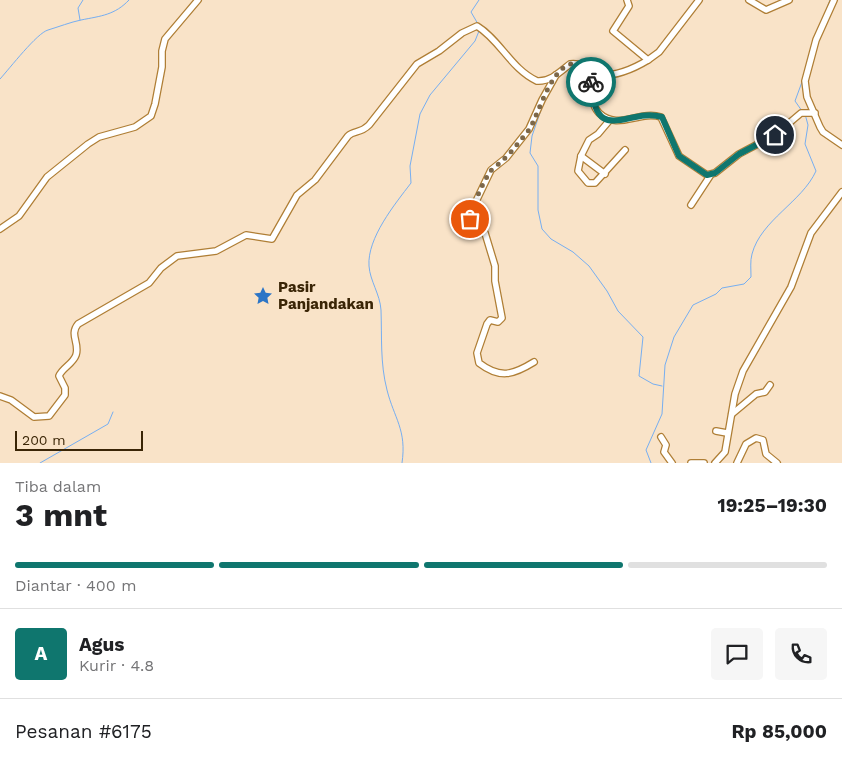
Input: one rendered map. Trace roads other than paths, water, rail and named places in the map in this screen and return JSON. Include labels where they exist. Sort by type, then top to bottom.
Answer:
[{"type":"street","points":[[0,229],[19,216],[47,177],[88,144],[99,137],[135,127],[151,116],[154,110],[162,67],[162,47],[165,39],[198,0]]},
{"type":"street","points":[[627,0],[629,6],[613,31],[648,60]]},
{"type":"street","points":[[591,75],[610,76],[630,70],[648,60],[659,52],[700,0]]},
{"type":"street","points":[[749,0],[766,10],[789,0]]},
{"type":"street","points":[[834,0],[816,40],[805,81],[808,97],[823,132],[842,145]]},
{"type":"street","points":[[0,396],[11,400],[34,417],[49,416],[65,395],[65,388],[59,376],[76,357],[77,348],[73,337],[78,324],[149,283],[161,268],[178,256],[216,252],[246,235],[272,239],[298,195],[315,180],[348,136],[351,133],[361,132],[369,125],[417,64],[439,51],[462,33],[476,26],[482,29],[532,79],[541,82],[574,63],[585,67],[591,75],[592,103],[599,113],[609,121],[620,121],[650,115],[662,117],[679,156],[696,170],[710,176]]},
{"type":"street","points":[[534,362],[515,374],[496,373],[479,363],[477,353],[487,324],[490,320],[498,322],[502,318],[495,282],[495,266],[485,233],[469,216],[491,170],[506,158],[530,128],[542,100],[556,75]]},
{"type":"street","points":[[691,205],[710,176],[739,154],[775,135],[804,113],[814,113]]},
{"type":"street","points":[[609,121],[598,134],[589,140],[581,156],[578,171],[588,182],[595,182],[605,174],[625,150]]},
{"type":"street","points":[[581,156],[605,174]]},
{"type":"street","points":[[715,463],[725,452],[735,394],[743,371],[791,287],[811,233],[842,192]]},
{"type":"street","points":[[732,414],[756,394],[765,392],[770,385]]},
{"type":"street","points":[[716,431],[728,433]]},
{"type":"street","points":[[661,437],[666,445],[664,452],[672,463]]},
{"type":"street","points":[[736,463],[746,444],[756,438],[763,440],[766,454],[777,463]]},
{"type":"street","points":[[691,463],[704,463]]},
{"type":"waterway","points":[[80,20],[78,8],[83,0]]},
{"type":"waterway","points":[[0,79],[37,37],[43,33],[73,22],[107,14],[118,9],[129,0]]},
{"type":"waterway","points":[[478,24],[471,12],[479,0]]},
{"type":"waterway","points":[[826,11],[830,0]]},
{"type":"waterway","points":[[402,463],[403,442],[383,370],[381,310],[379,298],[371,277],[370,255],[372,244],[383,222],[411,183],[410,166],[420,114],[430,95],[475,41],[479,31]]},
{"type":"waterway","points":[[810,52],[813,41]]},
{"type":"waterway","points":[[802,82],[795,101],[802,111]]},
{"type":"waterway","points":[[543,104],[532,136],[530,153],[538,166],[538,210],[542,229],[551,239],[573,252],[589,266],[607,291],[618,311],[643,337],[639,376],[653,384],[662,386]]},
{"type":"waterway","points":[[651,463],[646,450],[662,414],[665,365],[674,337],[693,305],[716,294],[722,288],[744,284],[751,277],[751,257],[757,242],[764,231],[810,182],[816,171],[805,144],[808,125],[805,114]]},
{"type":"waterway","points":[[40,463],[108,424],[113,412]]},
{"type":"place","name":"Pasir Panjandakan","points":[[263,296]]}]
